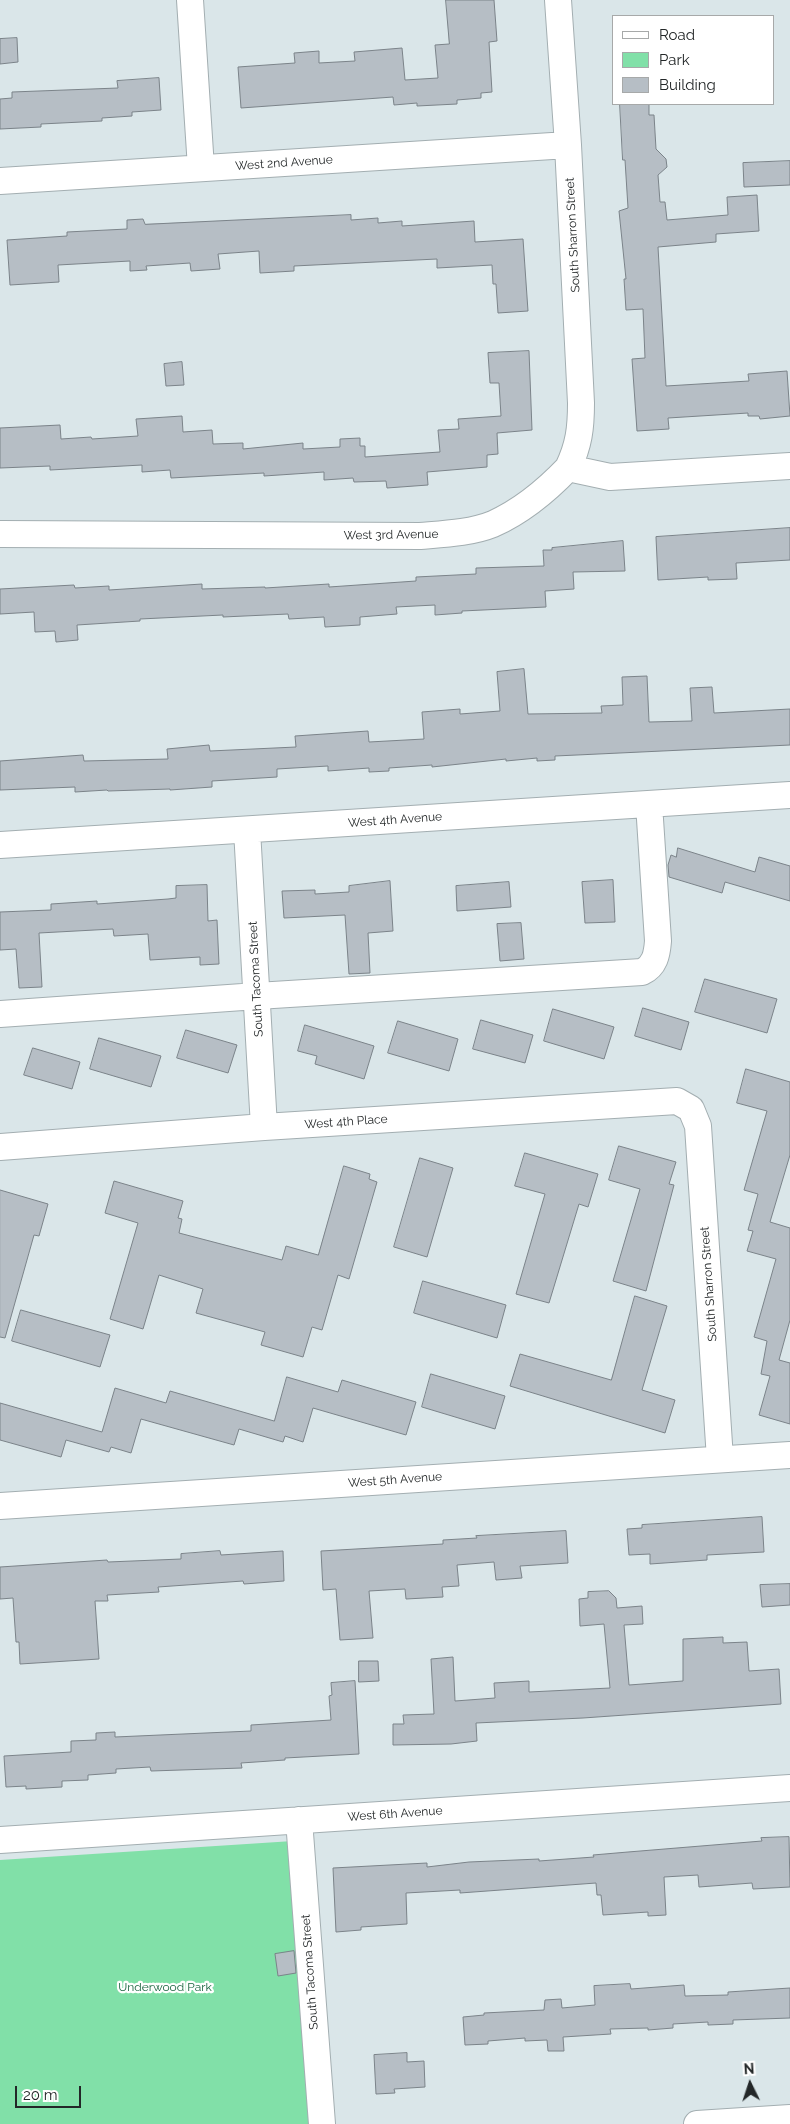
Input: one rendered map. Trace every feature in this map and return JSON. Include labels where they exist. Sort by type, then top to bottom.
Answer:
[{"type":"street","points":[[190,0],[201,168]]},
{"type":"street","name":"South Sharron Street","points":[[558,0],[568,145],[581,403],[581,426],[577,449],[568,468]]},
{"type":"street","name":"West 2nd Avenue","points":[[0,181],[568,145]]},
{"type":"street","points":[[568,468],[610,477],[790,466]]},
{"type":"street","name":"West 3rd Avenue","points":[[0,534],[420,536],[444,534],[493,524],[548,489],[568,468]]},
{"type":"street","name":"West 4th Avenue","points":[[0,845],[790,795]]},
{"type":"street","points":[[0,1014],[642,972],[649,968],[654,960],[658,941],[649,804]]},
{"type":"street","name":"South Tacoma Street","points":[[247,830],[264,1127]]},
{"type":"street","name":"West 4th Place","points":[[0,1147],[264,1127],[678,1101],[691,1109]]},
{"type":"street","name":"South Sharron Street","points":[[691,1109],[698,1126],[720,1460]]},
{"type":"street","name":"West 5th Avenue","points":[[0,1506],[790,1455]]},
{"type":"street","name":"West 6th Avenue","points":[[0,1840],[790,1788]]},
{"type":"street","name":"South Tacoma Street","points":[[299,1820],[322,2124]]},
{"type":"street","points":[[697,2124],[790,2118]]},
{"type":"green space","name":"Underwood Park","points":[[293,1841],[315,2124],[0,2124],[0,1860]]},
{"type":"building","points":[[446,0],[494,0],[497,41],[489,42],[492,92],[481,93],[481,98],[457,100],[457,104],[417,106],[417,103],[394,105],[393,97],[241,108],[238,67],[295,63],[294,53],[319,51],[319,63],[355,61],[354,52],[402,48],[405,80],[438,78],[435,45],[449,44]]},
{"type":"building","points":[[17,38],[18,62],[0,64],[0,39]]},
{"type":"building","points":[[159,78],[161,110],[132,112],[132,116],[102,118],[102,121],[41,124],[41,127],[0,129],[0,99],[12,98],[12,92],[118,88],[117,81]]},
{"type":"building","points":[[620,105],[649,105],[649,115],[654,115],[656,149],[666,159],[667,167],[658,175],[660,202],[665,202],[667,220],[728,215],[727,197],[757,195],[759,231],[716,234],[716,242],[658,247],[666,386],[749,381],[748,374],[787,371],[790,416],[760,419],[759,416],[748,416],[748,413],[668,418],[669,429],[637,431],[632,359],[645,358],[643,309],[626,310],[624,279],[626,279],[619,211],[628,208],[625,160],[623,160]]},
{"type":"building","points":[[790,161],[790,185],[744,187],[743,163]]},
{"type":"building","points":[[351,215],[351,220],[378,218],[378,223],[402,221],[402,226],[474,221],[475,242],[523,239],[528,311],[498,313],[496,284],[493,284],[492,265],[437,268],[437,259],[294,266],[294,271],[260,273],[259,251],[218,254],[220,269],[191,271],[190,263],[146,266],[147,270],[130,271],[130,261],[58,265],[59,282],[10,285],[7,240],[67,236],[67,232],[127,229],[127,220],[143,219],[145,224]]},
{"type":"building","points":[[529,351],[532,430],[497,433],[498,454],[487,455],[487,467],[427,472],[428,485],[387,488],[386,481],[354,482],[353,478],[324,480],[324,472],[264,476],[264,473],[171,478],[170,470],[142,472],[142,465],[50,470],[50,466],[0,468],[0,428],[60,425],[61,439],[138,436],[136,419],[182,416],[183,432],[212,430],[213,444],[243,443],[243,449],[303,443],[303,449],[340,447],[340,439],[360,438],[360,446],[365,446],[365,457],[440,452],[438,430],[459,429],[458,419],[501,416],[499,383],[490,383],[488,353]]},
{"type":"building","points":[[182,362],[184,385],[166,386],[164,364]]},
{"type":"building","points":[[790,528],[790,560],[736,563],[737,579],[708,580],[708,577],[658,580],[656,537]]},
{"type":"building","points":[[623,541],[625,571],[573,572],[574,589],[545,591],[546,607],[462,611],[462,613],[435,615],[435,605],[396,607],[397,614],[360,617],[360,625],[325,627],[324,617],[289,619],[288,614],[140,619],[140,621],[77,625],[78,640],[56,642],[55,631],[35,632],[34,612],[0,614],[0,589],[74,585],[75,588],[109,586],[109,590],[202,584],[202,589],[329,584],[329,587],[416,581],[416,577],[476,574],[476,568],[544,566],[543,550]]},
{"type":"building","points":[[524,669],[528,714],[602,713],[601,706],[623,705],[622,677],[647,676],[649,722],[692,721],[690,688],[712,687],[714,713],[790,709],[790,745],[555,756],[555,760],[537,761],[537,758],[506,761],[506,759],[432,767],[432,765],[389,768],[389,771],[369,772],[369,768],[328,771],[328,766],[277,769],[277,777],[212,781],[212,787],[170,790],[75,792],[75,787],[0,790],[0,761],[83,755],[84,761],[168,759],[167,749],[209,745],[210,751],[296,747],[295,736],[368,731],[369,742],[424,739],[422,712],[460,709],[460,714],[500,711],[497,672]]},
{"type":"building","points":[[678,848],[755,872],[759,857],[790,866],[790,901],[725,882],[722,893],[669,877],[668,865],[671,855],[676,857]]},
{"type":"building","points":[[613,880],[615,922],[585,923],[582,882]]},
{"type":"building","points":[[390,881],[393,931],[368,933],[370,973],[349,974],[345,915],[284,918],[282,891],[315,890],[315,894],[349,892],[349,886]]},
{"type":"building","points":[[509,882],[511,907],[457,911],[456,886]]},
{"type":"building","points":[[207,885],[208,921],[217,920],[219,964],[200,965],[200,957],[150,960],[148,934],[114,936],[113,929],[39,933],[42,987],[19,988],[16,949],[0,950],[0,912],[51,910],[51,904],[97,901],[97,904],[176,898],[176,886]]},
{"type":"building","points":[[521,923],[524,959],[500,961],[497,924]]},
{"type":"building","points":[[705,979],[777,999],[767,1033],[695,1012]]},
{"type":"building","points":[[643,1008],[689,1022],[681,1050],[635,1036]]},
{"type":"building","points":[[553,1009],[614,1027],[604,1059],[544,1041]]},
{"type":"building","points":[[481,1020],[533,1035],[525,1063],[473,1049]]},
{"type":"building","points":[[398,1021],[458,1039],[449,1071],[388,1053]]},
{"type":"building","points":[[305,1025],[374,1046],[364,1079],[315,1064],[317,1056],[298,1051]]},
{"type":"building","points":[[186,1030],[237,1045],[228,1073],[177,1058]]},
{"type":"building","points":[[99,1038],[161,1056],[151,1087],[90,1069]]},
{"type":"building","points":[[33,1048],[80,1062],[72,1089],[24,1075]]},
{"type":"building","points":[[746,1069],[790,1082],[790,1155],[770,1222],[790,1228],[790,1320],[779,1360],[790,1363],[790,1424],[759,1415],[770,1376],[761,1374],[767,1341],[754,1337],[776,1259],[747,1251],[753,1231],[748,1230],[758,1194],[744,1190],[767,1111],[737,1103]]},
{"type":"building","points":[[619,1146],[676,1162],[669,1184],[674,1185],[646,1291],[613,1281],[640,1189],[609,1180]]},
{"type":"building","points":[[525,1153],[598,1174],[588,1207],[579,1204],[549,1303],[516,1294],[545,1194],[515,1186]]},
{"type":"building","points":[[420,1158],[453,1168],[427,1257],[394,1247]]},
{"type":"building","points":[[344,1166],[370,1174],[369,1179],[377,1182],[349,1279],[338,1275],[322,1330],[312,1327],[303,1357],[261,1345],[265,1332],[196,1313],[203,1289],[159,1275],[143,1329],[110,1319],[138,1223],[105,1213],[114,1181],[183,1201],[178,1218],[182,1219],[179,1233],[282,1260],[286,1246],[318,1255]]},
{"type":"building","points":[[0,1190],[48,1204],[39,1236],[34,1235],[5,1338],[0,1337]]},
{"type":"building","points":[[423,1281],[506,1305],[497,1338],[414,1313]]},
{"type":"building","points":[[635,1296],[667,1306],[642,1390],[675,1400],[665,1433],[510,1386],[520,1354],[611,1380]]},
{"type":"building","points":[[21,1310],[110,1335],[100,1367],[12,1341]]},
{"type":"building","points":[[431,1374],[505,1396],[495,1429],[422,1407]]},
{"type":"building","points":[[287,1377],[338,1392],[342,1380],[416,1402],[406,1435],[313,1408],[303,1442],[285,1436],[283,1442],[239,1429],[234,1445],[141,1419],[131,1453],[111,1447],[109,1452],[66,1440],[61,1457],[0,1440],[0,1403],[102,1432],[115,1388],[166,1403],[170,1391],[274,1421]]},
{"type":"building","points":[[762,1517],[764,1552],[707,1555],[707,1560],[650,1564],[650,1554],[629,1555],[627,1529],[642,1528],[642,1525]]},
{"type":"building","points":[[566,1531],[568,1563],[520,1566],[522,1578],[496,1580],[494,1562],[457,1565],[459,1586],[442,1587],[443,1597],[406,1599],[405,1589],[369,1591],[373,1638],[340,1640],[336,1589],[323,1590],[321,1551],[443,1544],[443,1540],[477,1538],[476,1536]]},
{"type":"building","points":[[220,1551],[221,1555],[283,1551],[284,1581],[244,1584],[243,1581],[158,1587],[159,1592],[107,1595],[108,1601],[95,1601],[99,1659],[20,1664],[19,1642],[16,1642],[13,1598],[0,1599],[0,1567],[107,1560],[108,1562],[181,1559],[181,1554]]},
{"type":"building","points":[[790,1584],[790,1605],[762,1607],[760,1585]]},
{"type":"building","points":[[609,1591],[616,1598],[617,1608],[642,1606],[643,1624],[624,1625],[629,1685],[683,1681],[683,1639],[723,1637],[723,1643],[747,1642],[749,1671],[779,1669],[781,1704],[583,1718],[476,1723],[477,1741],[451,1744],[393,1745],[393,1724],[404,1724],[403,1715],[434,1714],[431,1659],[453,1657],[455,1701],[495,1698],[494,1683],[529,1681],[529,1692],[610,1688],[604,1624],[580,1626],[579,1599],[588,1598],[588,1592]]},
{"type":"building","points":[[359,1661],[378,1661],[379,1681],[359,1682]]},
{"type":"building","points":[[355,1681],[359,1754],[285,1758],[285,1760],[241,1763],[242,1768],[151,1771],[150,1767],[116,1769],[116,1773],[88,1775],[88,1780],[62,1781],[62,1787],[26,1789],[26,1786],[6,1787],[4,1756],[71,1752],[71,1741],[96,1740],[96,1733],[115,1732],[115,1737],[251,1731],[251,1725],[331,1720],[329,1696],[332,1695],[331,1683]]},
{"type":"building","points":[[789,1837],[790,1887],[753,1889],[752,1883],[699,1887],[698,1875],[664,1877],[666,1915],[648,1916],[648,1912],[603,1915],[601,1895],[597,1895],[596,1883],[460,1893],[460,1890],[406,1893],[407,1924],[361,1927],[361,1930],[336,1932],[333,1868],[427,1863],[427,1867],[469,1862],[539,1859],[539,1861],[762,1841],[761,1838]]},
{"type":"building","points":[[294,1951],[296,1973],[278,1976],[275,1954]]},
{"type":"building","points":[[630,1984],[631,1989],[684,1985],[685,1996],[728,1995],[728,1992],[790,1988],[790,2018],[733,2020],[733,2024],[708,2025],[708,2022],[673,2024],[673,2028],[648,2030],[648,2028],[610,2029],[611,2034],[563,2037],[564,2051],[548,2051],[547,2040],[525,2041],[525,2038],[488,2041],[488,2044],[465,2045],[463,2017],[484,2015],[484,2013],[544,2010],[545,2000],[561,1999],[562,2008],[595,2005],[594,1986]]},
{"type":"building","points":[[407,2053],[407,2062],[424,2061],[425,2087],[394,2089],[395,2093],[376,2094],[374,2055]]}]
